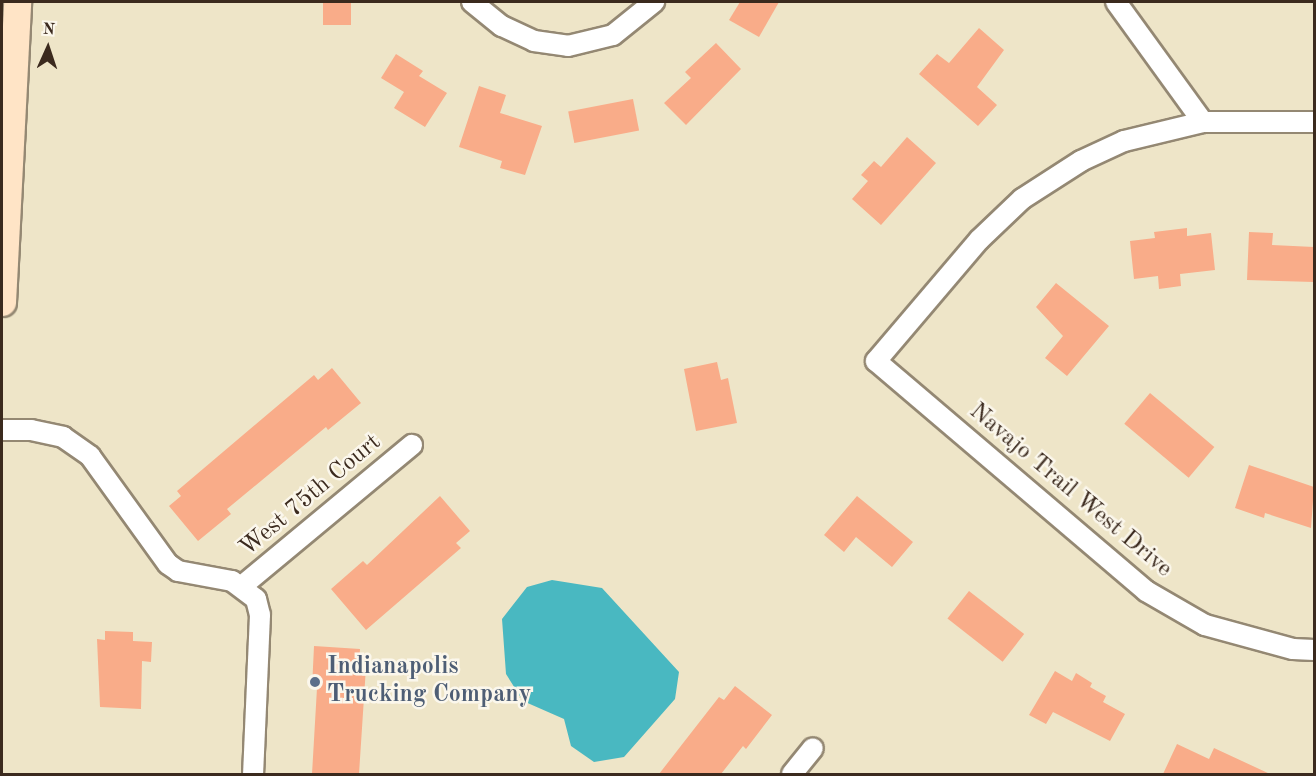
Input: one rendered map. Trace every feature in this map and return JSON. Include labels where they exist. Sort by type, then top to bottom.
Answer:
[{"type":"main road","points":[[2,302],[17,2]]},
{"type":"street","points":[[472,2],[502,26],[534,41],[568,46],[613,35],[654,2]]},
{"type":"street","points":[[1116,2],[1203,122],[1314,122]]},
{"type":"street","name":"Navajo Trail West Drive","points":[[1203,122],[1124,141],[1081,160],[1022,200],[979,240],[876,362],[1146,591],[1205,625],[1238,636],[1314,650]]},
{"type":"street","name":"West 75th Court","points":[[2,430],[31,430],[63,437],[90,456],[168,564],[178,571],[242,586],[256,599],[260,615],[253,774]]},
{"type":"street","name":"West 75th Court","points":[[242,586],[412,445]]},
{"type":"street","points":[[792,774],[813,748]]},
{"type":"water","points":[[552,580],[602,588],[679,672],[675,699],[624,757],[594,762],[571,746],[564,719],[523,701],[506,674],[502,619],[527,587]]},
{"type":"building","points":[[323,2],[351,2],[351,25],[323,25]]},
{"type":"building","points":[[740,2],[779,2],[759,37],[729,20]]},
{"type":"building","points":[[979,28],[1004,50],[977,87],[997,105],[978,126],[919,74],[937,54],[949,63]]},
{"type":"building","points":[[716,43],[741,69],[686,125],[664,103],[691,78],[685,72]]},
{"type":"building","points":[[396,54],[423,71],[419,76],[447,93],[425,127],[394,108],[404,92],[381,78]]},
{"type":"building","points":[[479,86],[506,95],[500,113],[542,126],[525,175],[500,168],[502,161],[459,147]]},
{"type":"building","points":[[633,99],[639,130],[574,143],[568,112]]},
{"type":"building","points":[[907,137],[936,163],[881,225],[852,199],[868,181],[861,175],[874,161],[881,167]]},
{"type":"building","points":[[1187,228],[1187,236],[1211,233],[1215,270],[1180,274],[1181,286],[1159,289],[1158,276],[1134,279],[1130,241],[1155,238],[1154,232]]},
{"type":"building","points":[[1249,232],[1273,233],[1272,245],[1314,247],[1314,282],[1247,280]]},
{"type":"building","points":[[1056,283],[1109,326],[1067,376],[1045,358],[1063,336],[1036,307]]},
{"type":"building","points":[[717,362],[721,380],[728,378],[737,423],[696,431],[684,369]]},
{"type":"building","points":[[332,368],[361,403],[328,430],[326,427],[227,509],[231,514],[198,541],[169,506],[181,496],[177,491],[314,375],[318,380]]},
{"type":"building","points":[[1150,393],[1214,447],[1189,478],[1124,424]]},
{"type":"building","points":[[1249,465],[1314,487],[1311,528],[1265,513],[1264,518],[1235,508]]},
{"type":"building","points":[[440,496],[470,531],[456,543],[461,548],[366,630],[331,589],[363,561],[367,565]]},
{"type":"building","points":[[857,496],[913,542],[892,567],[856,537],[844,552],[824,535]]},
{"type":"building","points":[[969,591],[1024,634],[1003,662],[947,619]]},
{"type":"building","points":[[105,631],[133,632],[133,641],[152,642],[151,662],[142,661],[141,709],[100,707],[97,639],[105,640]]},
{"type":"building","points":[[314,646],[360,649],[359,666],[366,667],[359,774],[312,774],[317,688],[312,688]]},
{"type":"building","points":[[1055,671],[1072,681],[1076,673],[1092,683],[1090,687],[1106,696],[1103,702],[1125,714],[1110,741],[1053,712],[1046,724],[1029,715]]},
{"type":"building","points":[[735,686],[772,715],[746,749],[743,746],[721,774],[659,774],[719,697],[724,700]]},
{"type":"building","points":[[1177,744],[1209,759],[1214,748],[1270,774],[1163,774]]},
{"type":"place","name":"Indianapolis Trucking Company","points":[[315,682]]}]
